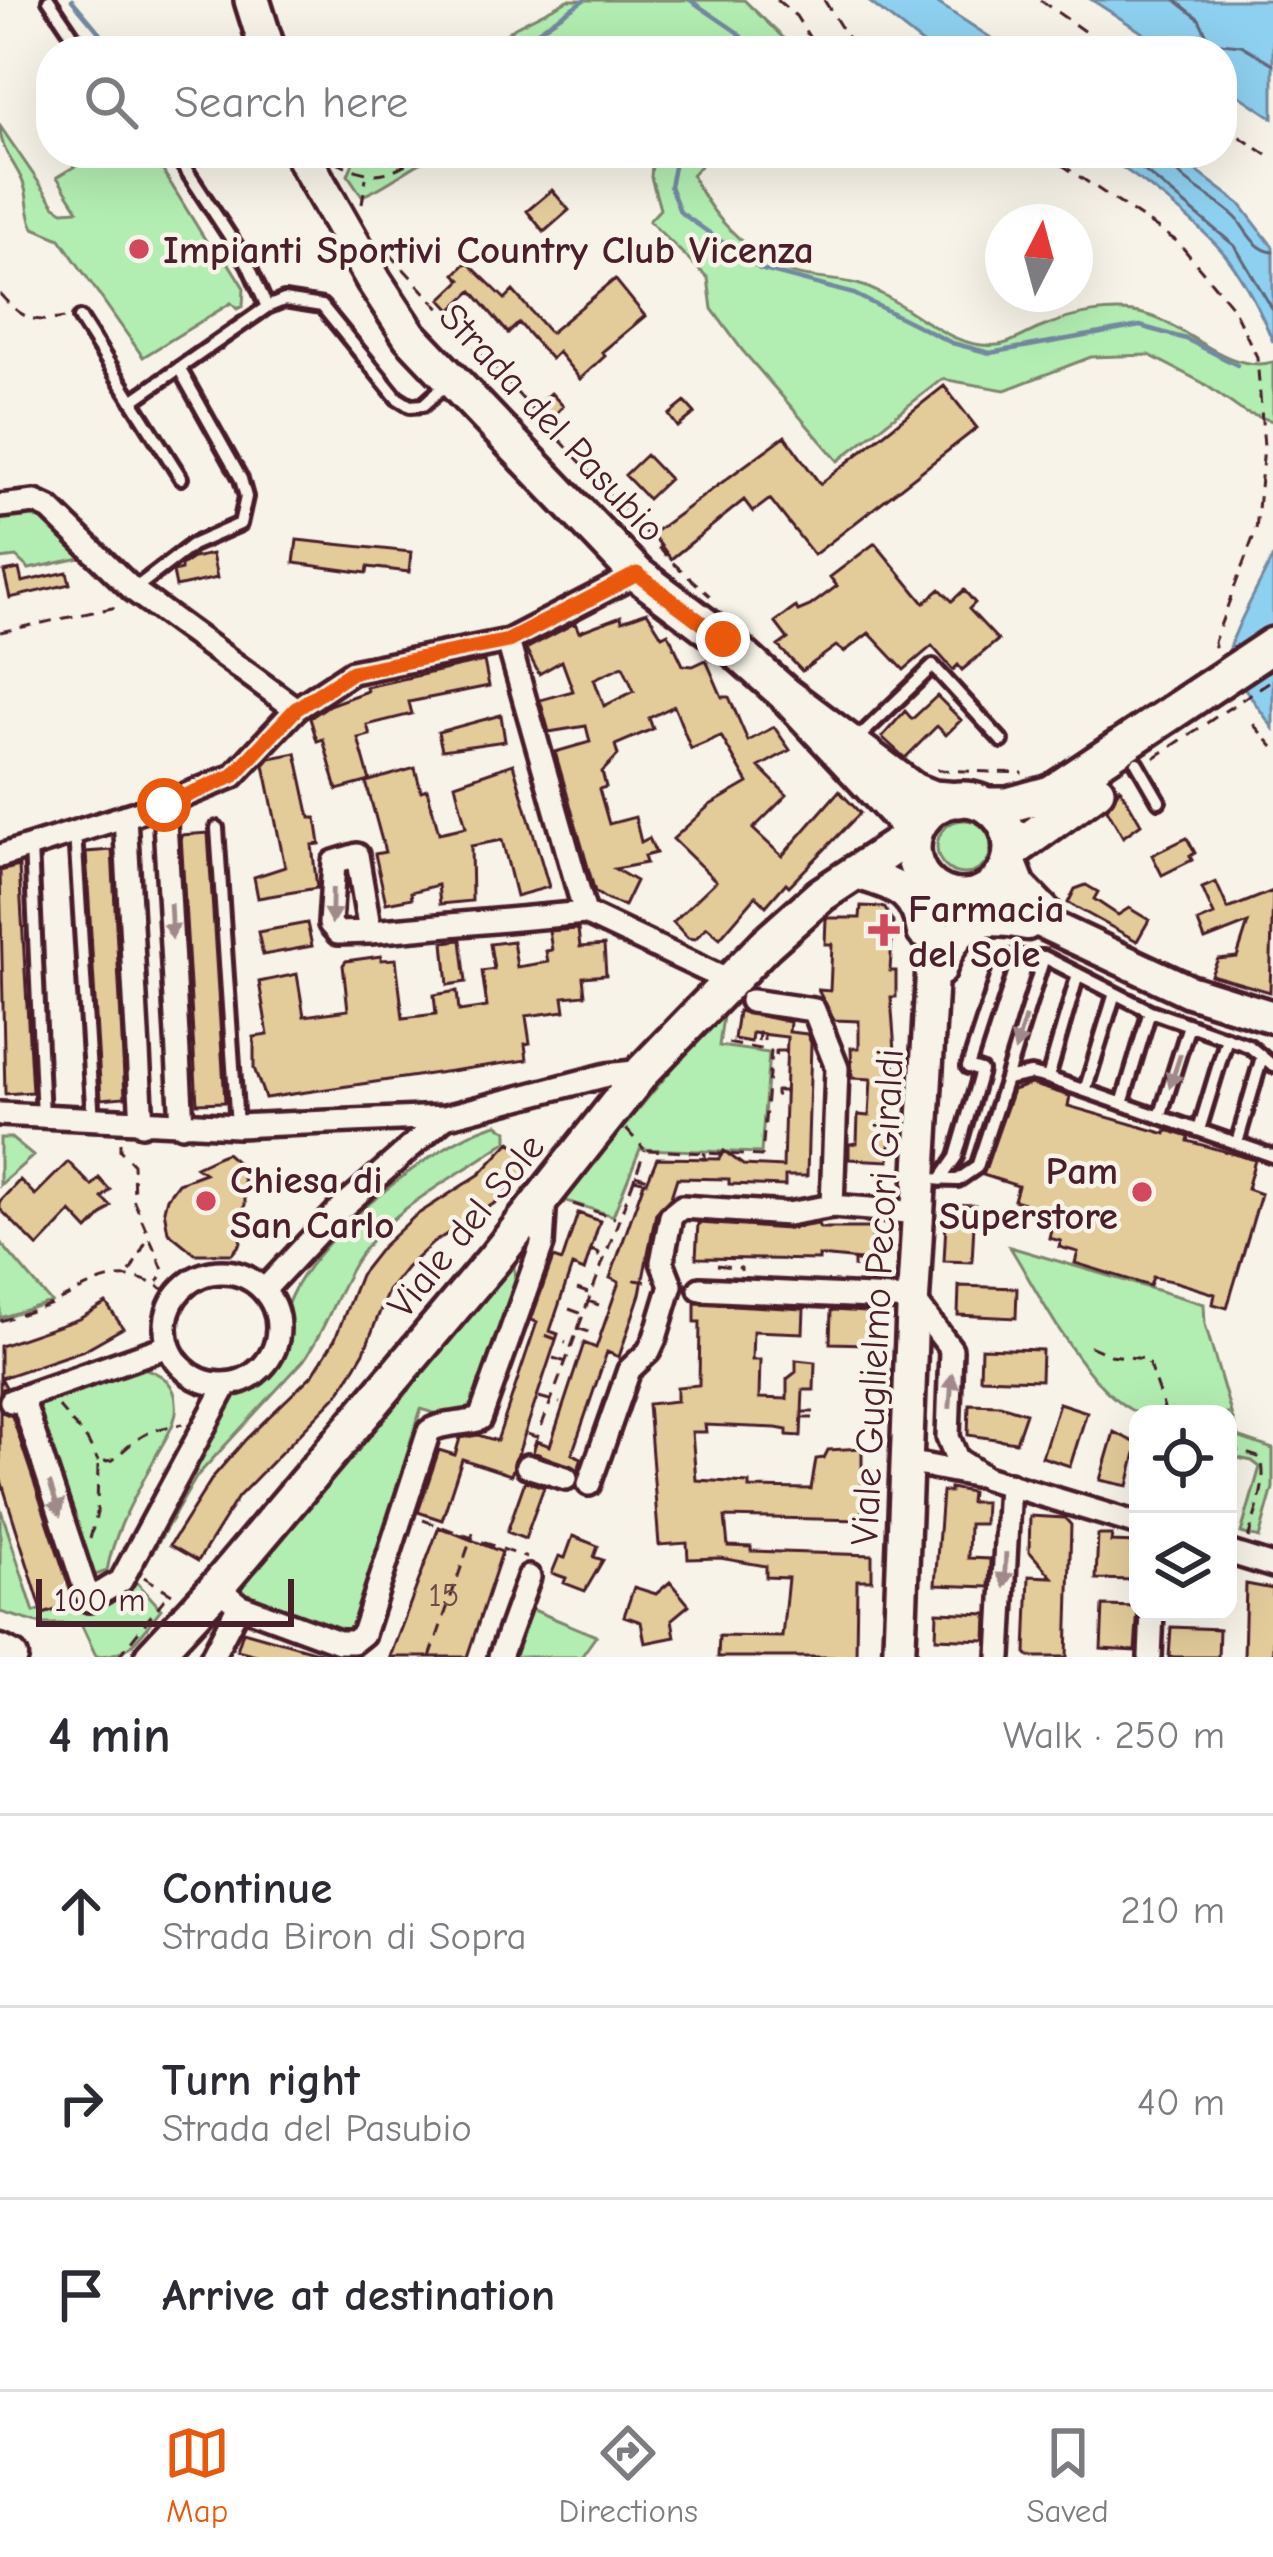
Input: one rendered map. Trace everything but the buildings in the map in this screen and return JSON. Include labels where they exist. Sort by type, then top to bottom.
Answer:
[{"type":"main road","points":[[251,0],[263,36]]},
{"type":"main road","name":"Strada del Pasubio","points":[[324,168],[362,231],[410,337],[637,574],[723,639],[866,762],[923,796],[972,802]]},
{"type":"main road","name":"Strada del Pasubio","points":[[362,231],[723,639]]},
{"type":"main road","points":[[1130,761],[1008,806],[972,802],[932,810],[915,833],[914,858],[924,877],[948,895],[975,895],[994,886],[1010,856],[1130,761],[1249,685],[1273,645]]},
{"type":"main road","points":[[866,762],[910,777],[979,785],[1130,761]]},
{"type":"main road","points":[[821,895],[878,836],[866,762]]},
{"type":"main road","name":"Strada del Pasubio","points":[[866,762],[915,833]]},
{"type":"main road","points":[[972,802],[1002,820],[1010,856]]},
{"type":"main road","name":"Viale del Sole","points":[[152,1657],[181,1608],[228,1596],[643,1071],[741,992],[766,944],[821,895],[915,833]]},
{"type":"main road","name":"Viale del Sole","points":[[821,895],[866,876],[924,877]]},
{"type":"main road","name":"Viale del Sole","points":[[164,1657],[181,1608]]},
{"type":"street","points":[[0,506],[34,502],[50,509],[133,590],[296,709]]},
{"type":"street","points":[[0,856],[164,805],[233,776],[296,709],[352,672],[508,641],[637,574]]},
{"type":"street","points":[[508,641],[585,913]]},
{"type":"street","points":[[164,805],[182,1126]]},
{"type":"street","points":[[125,816],[131,1123]]},
{"type":"street","points":[[1010,856],[1020,886],[1068,933]]},
{"type":"street","points":[[866,876],[902,889],[917,907],[924,939],[927,1010]]},
{"type":"street","name":"Viale Guglielmo Pecori Giraldi","points":[[899,1657],[913,1299],[920,1213],[931,1180],[927,1010],[934,940],[924,877]]},
{"type":"street","points":[[934,940],[975,895],[1189,991],[1273,1017]]},
{"type":"street","points":[[370,932],[585,913],[741,992],[814,1010],[837,1067],[832,1206]]},
{"type":"street","points":[[927,1010],[949,943],[973,923],[1006,920],[1068,933]]},
{"type":"street","points":[[0,1114],[182,1126],[445,1118],[608,1075],[643,1071]]},
{"type":"street","points":[[561,1090],[590,1094],[612,1112]]},
{"type":"street","points":[[264,1289],[338,1211],[445,1118]]},
{"type":"street","points":[[212,1657],[228,1596],[339,1642],[353,1642],[363,1634],[429,1431],[480,1418],[542,1244],[545,1195]]},
{"type":"street","points":[[589,1484],[628,1370],[650,1352],[656,1338],[670,1285],[662,1262],[671,1216],[682,1208],[788,1214],[832,1206],[920,1213]]},
{"type":"street","points":[[218,1271],[251,1279],[264,1289],[279,1322],[271,1357],[244,1380],[227,1384],[208,1383],[191,1375],[169,1346],[166,1290],[218,1271]]},
{"type":"street","points":[[700,1289],[913,1299],[951,1349],[951,1448],[957,1460],[986,1478]]},
{"type":"street","points":[[169,1346],[16,1400],[89,1600],[121,1581],[227,1384]]},
{"type":"street","points":[[907,1462],[1010,1484],[1129,1521]]},
{"type":"street","points":[[526,1466],[566,1478]]},
{"type":"street","points":[[1000,1657],[1010,1484]]},
{"type":"street","points":[[1237,1554],[1273,1566]]},
{"type":"street","points":[[500,1657],[528,1567]]},
{"type":"street","points":[[1150,1657],[1152,1621]]},
{"type":"street","points":[[0,1652],[12,1657]]},
{"type":"lane","points":[[49,0],[73,36]]},
{"type":"lane","points":[[185,168],[248,264],[267,308]]},
{"type":"lane","points":[[132,401],[284,300],[322,306],[397,398],[410,406],[423,405],[451,380]]},
{"type":"lane","points":[[80,318],[181,478]]},
{"type":"lane","points":[[133,590],[192,545],[240,524],[245,511],[241,479],[179,368]]},
{"type":"lane","points":[[866,762],[933,666],[1002,742]]},
{"type":"lane","points":[[1130,761],[1160,801]]},
{"type":"lane","points":[[217,829],[237,1126]]},
{"type":"lane","points":[[75,832],[93,1122]]},
{"type":"lane","points":[[31,846],[43,1118]]},
{"type":"lane","points":[[1237,1143],[1269,1059],[1249,1046],[1150,1011],[1044,957],[1009,957],[1002,962],[968,1066],[1048,1078],[1273,1156]]},
{"type":"lane","points":[[931,1180],[958,1180],[977,1167],[1044,957]]},
{"type":"lane","points":[[1048,1078],[1078,974]]},
{"type":"lane","points":[[1085,1091],[1115,993]]},
{"type":"lane","points":[[1122,1104],[1150,1011]]},
{"type":"lane","points":[[1160,1117],[1189,1025]]},
{"type":"lane","points":[[1199,1130],[1227,1038]]},
{"type":"lane","points":[[931,1180],[956,1157],[981,1071]]},
{"type":"path","points":[[777,0],[796,16],[809,36]]},
{"type":"path","points":[[824,0],[847,36]]},
{"type":"path","points":[[1040,0],[1091,36]]},
{"type":"path","points":[[1237,135],[1273,159]]},
{"type":"path","points":[[345,168],[366,176],[386,175],[398,168]]},
{"type":"path","points":[[1067,168],[1178,242],[1233,308],[1257,357],[1264,447],[1256,530],[1214,642],[1249,685],[1273,747]]},
{"type":"path","points":[[366,176],[362,231],[670,560],[715,600]]},
{"type":"path","points":[[0,294],[36,323],[80,318]]},
{"type":"path","points":[[0,632],[122,606],[133,590]]},
{"type":"path","points":[[1130,761],[1249,685]]},
{"type":"path","points":[[934,770],[1036,771]]},
{"type":"path","points":[[526,1466],[645,1150],[763,1156],[771,1051],[721,1042]]},
{"type":"path","points":[[0,1321],[97,1281],[129,1274],[166,1290],[164,1272],[134,1201],[133,1164],[121,1150],[131,1123]]},
{"type":"path","points":[[545,1195],[628,1219]]},
{"type":"path","points":[[129,1274],[149,1236]]},
{"type":"path","points":[[603,1258],[613,1262]]},
{"type":"path","points":[[599,1269],[610,1273]]},
{"type":"path","points":[[577,1289],[589,1293]]},
{"type":"path","points":[[586,1300],[599,1305]]},
{"type":"path","points":[[569,1309],[581,1313]]},
{"type":"path","points":[[575,1328],[589,1332]]},
{"type":"path","points":[[545,1335],[568,1345]]},
{"type":"path","points":[[1090,1346],[1110,1355],[1147,1359],[1163,1405]]},
{"type":"path","points":[[553,1358],[573,1364]]},
{"type":"path","points":[[554,1389],[565,1393]]},
{"type":"path","points":[[46,1390],[98,1462],[92,1536],[74,1558]]},
{"type":"path","points":[[539,1397],[560,1403]]},
{"type":"path","points":[[98,1462],[113,1460],[128,1442],[152,1430],[183,1424]]},
{"type":"path","points":[[527,1434],[547,1441]]},
{"type":"path","points":[[1237,1450],[1261,1458],[1264,1464],[1264,1480],[1237,1551]]},
{"type":"path","points":[[404,1514],[472,1535],[528,1567]]},
{"type":"path","points":[[430,1657],[472,1535]]},
{"type":"path","points":[[464,1557],[473,1560]]},
{"type":"path","points":[[130,1563],[181,1608]]},
{"type":"path","points":[[458,1576],[467,1579]]},
{"type":"path","points":[[442,1594],[451,1598]]},
{"type":"path","points":[[118,1657],[166,1597],[181,1608]]},
{"type":"path","points":[[445,1615],[452,1618]]},
{"type":"path","points":[[428,1630],[438,1633]]},
{"type":"path","points":[[434,1645],[444,1648]]},
{"type":"green space","points":[[568,0],[744,0],[781,36],[503,36]]},
{"type":"green space","name":"Impianti Sportivi Country Club Vicenza","points":[[0,126],[63,211],[78,210],[57,177],[72,168],[161,168],[219,262],[226,259],[244,288],[243,306],[237,309],[231,303],[143,357],[60,239],[34,228],[24,186]]},
{"type":"green space","points":[[351,168],[411,168],[362,196],[348,175]]},
{"type":"green space","points":[[652,168],[698,168],[692,175],[721,220],[774,265],[875,291],[960,340],[1003,344],[1052,323],[1121,311],[1163,321],[1224,356],[1256,364],[1273,362],[1273,421],[1245,413],[1203,383],[1149,355],[1091,357],[1005,390],[942,379],[838,461],[712,309],[708,278],[649,221],[660,209]]},
{"type":"green space","points":[[33,509],[90,556],[29,569],[16,557],[0,559],[0,510]]},
{"type":"green space","points":[[964,820],[983,828],[991,847],[983,866],[964,874],[945,866],[937,847],[945,828]]},
{"type":"green space","points":[[723,1016],[719,1046],[769,1053],[761,1153],[640,1149],[613,1216],[563,1200],[706,1028]]},
{"type":"green space","points":[[497,1124],[507,1131],[507,1141],[405,1209],[370,1242],[304,1360],[197,1476],[153,1551],[144,1558],[231,1391],[267,1374],[281,1323],[306,1270],[381,1193],[442,1149]]},
{"type":"green space","points":[[0,1138],[11,1138],[33,1156],[0,1185]]},
{"type":"green space","points":[[0,1242],[51,1302],[0,1318]]},
{"type":"green space","points":[[1010,1247],[1204,1304],[1205,1324],[1229,1405],[1129,1408],[1098,1382],[1065,1338]]},
{"type":"green space","points":[[514,1263],[515,1285],[471,1415],[461,1422],[421,1409],[353,1630],[336,1635],[247,1600],[238,1591]]},
{"type":"green space","points":[[138,1367],[161,1376],[172,1387],[175,1418],[121,1526],[107,1571],[82,1580],[25,1405]]},
{"type":"green space","points":[[1237,1434],[1273,1449],[1273,1488],[1259,1538],[1241,1533],[1260,1467],[1237,1458]]},
{"type":"green space","points":[[0,1507],[34,1612],[70,1600],[74,1608],[131,1587],[134,1579],[161,1609],[126,1648],[96,1656],[81,1624],[41,1624],[0,1612]]},
{"type":"green space","points":[[524,1606],[596,1636],[581,1657],[505,1657]]},
{"type":"water","points":[[867,0],[933,0],[988,36],[913,36]]},
{"type":"water","points":[[1092,0],[1273,0],[1273,118],[1237,94],[1237,36],[1148,36]]},
{"type":"water","points":[[1122,168],[1193,168],[1240,204],[1273,247],[1273,342],[1229,260],[1203,232]]},
{"type":"water","points":[[1273,556],[1273,728],[1226,662]]},
{"type":"waterway","points":[[72,0],[102,36]]},
{"type":"waterway","points":[[530,36],[584,0]]},
{"type":"waterway","points":[[690,0],[741,36]]},
{"type":"waterway","points":[[674,168],[670,186],[680,212],[760,269],[854,294],[952,343],[990,353],[1140,326],[1186,339],[1237,365]]},
{"type":"place","name":"Impianti Sportivi Country Club Vicenza","points":[[139,249]]},
{"type":"place","name":"Farmacia del Sole","points":[[884,930]]},
{"type":"place","name":"Pam Superstore","points":[[1142,1192]]},
{"type":"place","name":"Chiesa di San Carlo","points":[[206,1201]]},
{"type":"route","points":[[164,805],[233,776],[296,709],[352,672],[508,641],[637,574],[723,639]]}]
